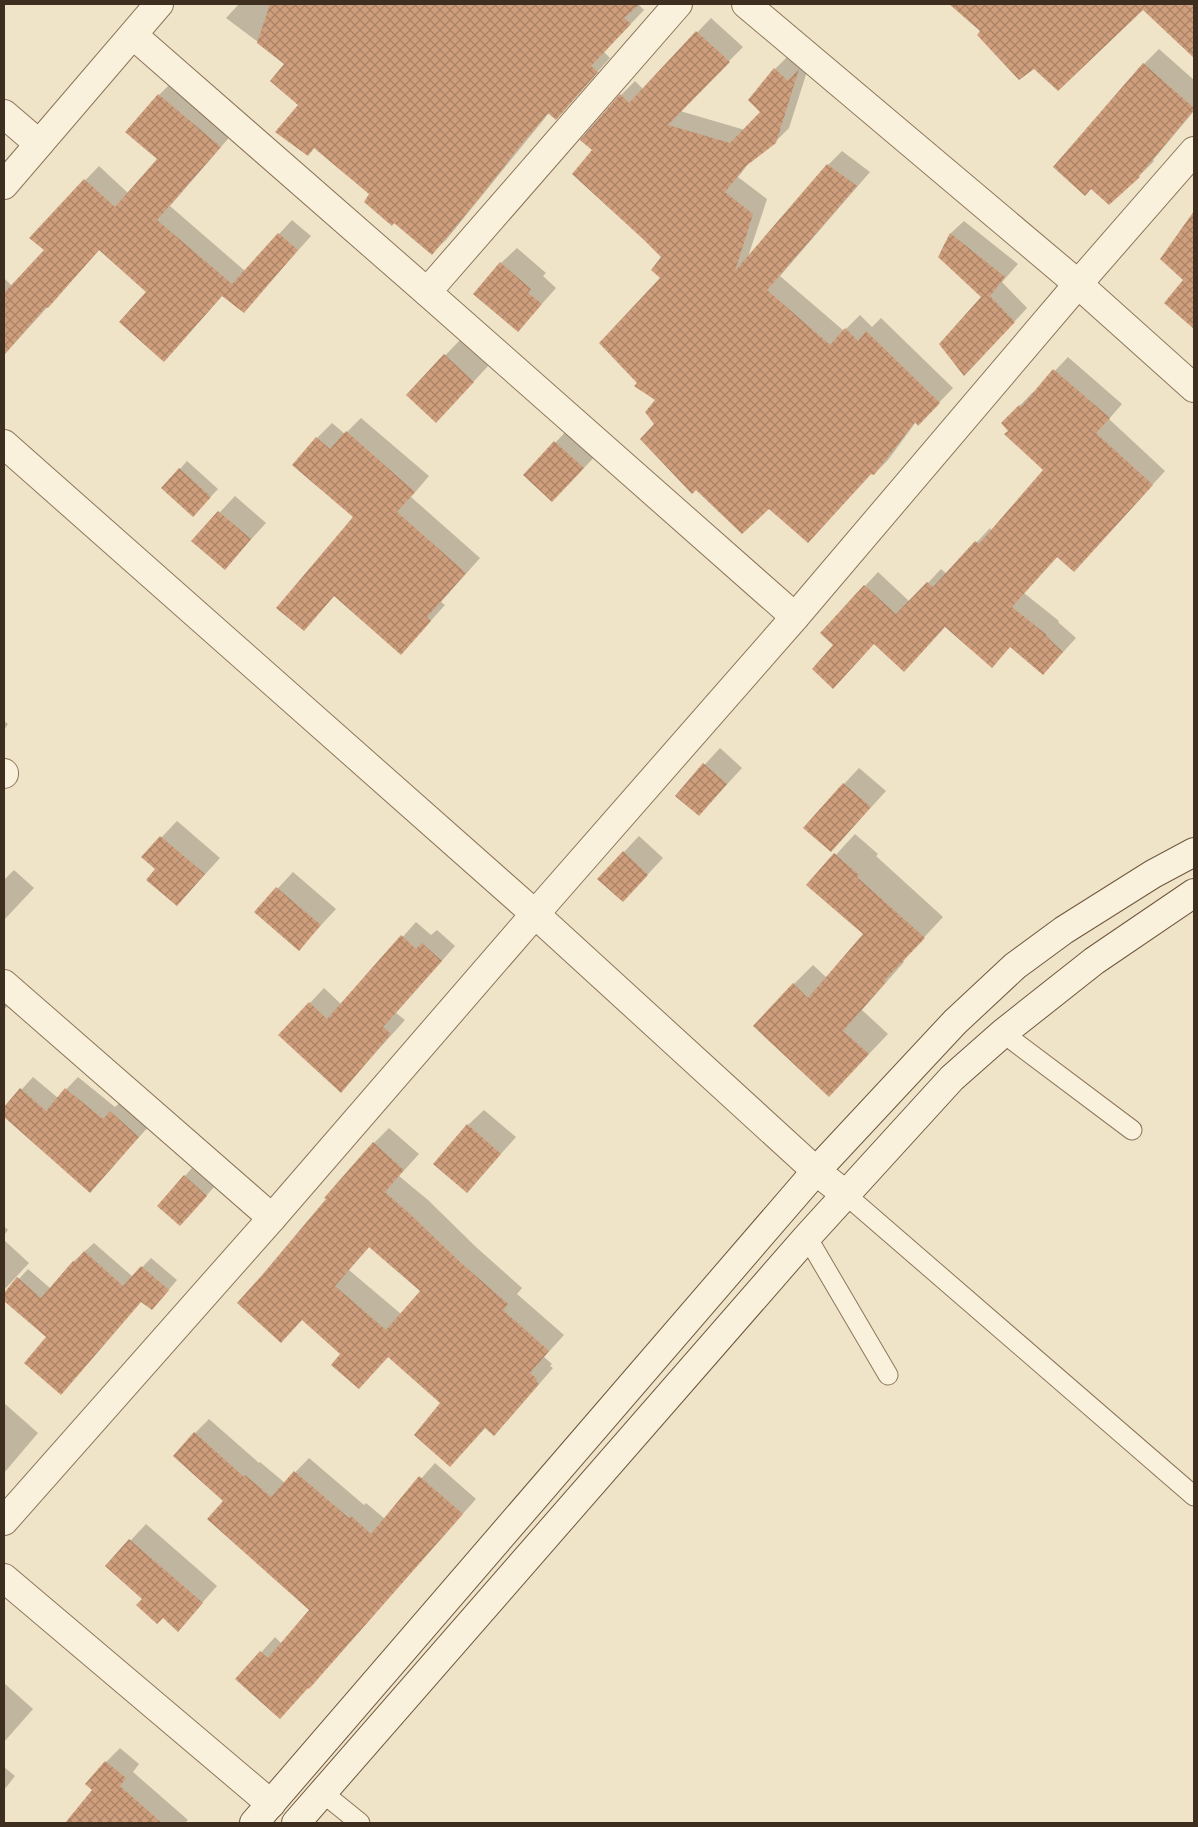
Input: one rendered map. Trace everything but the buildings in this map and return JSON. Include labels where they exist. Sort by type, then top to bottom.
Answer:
[{"type":"street","points":[[4,185],[159,4]]},
{"type":"street","points":[[427,292],[678,4]]},
{"type":"street","points":[[746,4],[1078,284],[1194,388]]},
{"type":"street","points":[[133,35],[795,618]]},
{"type":"street","points":[[4,114],[39,144]]},
{"type":"street","points":[[4,1522],[272,1218],[795,618],[1078,284],[1194,151]]},
{"type":"street","points":[[4,444],[535,914],[816,1171],[845,1194]]},
{"type":"street","points":[[4,1578],[263,1814],[816,1171],[955,1022],[1015,966],[1064,930],[1153,874],[1194,852]]},
{"type":"street","points":[[296,1823],[807,1237],[952,1078],[1003,1033],[1094,961],[1193,896]]},
{"type":"street","points":[[4,984],[272,1218]]},
{"type":"lane","points":[[1003,1033],[1132,1130]]},
{"type":"lane","points":[[845,1194],[1194,1496]]},
{"type":"lane","points":[[807,1237],[888,1374]]},
{"type":"lane","points":[[323,1793],[360,1823]]}]
